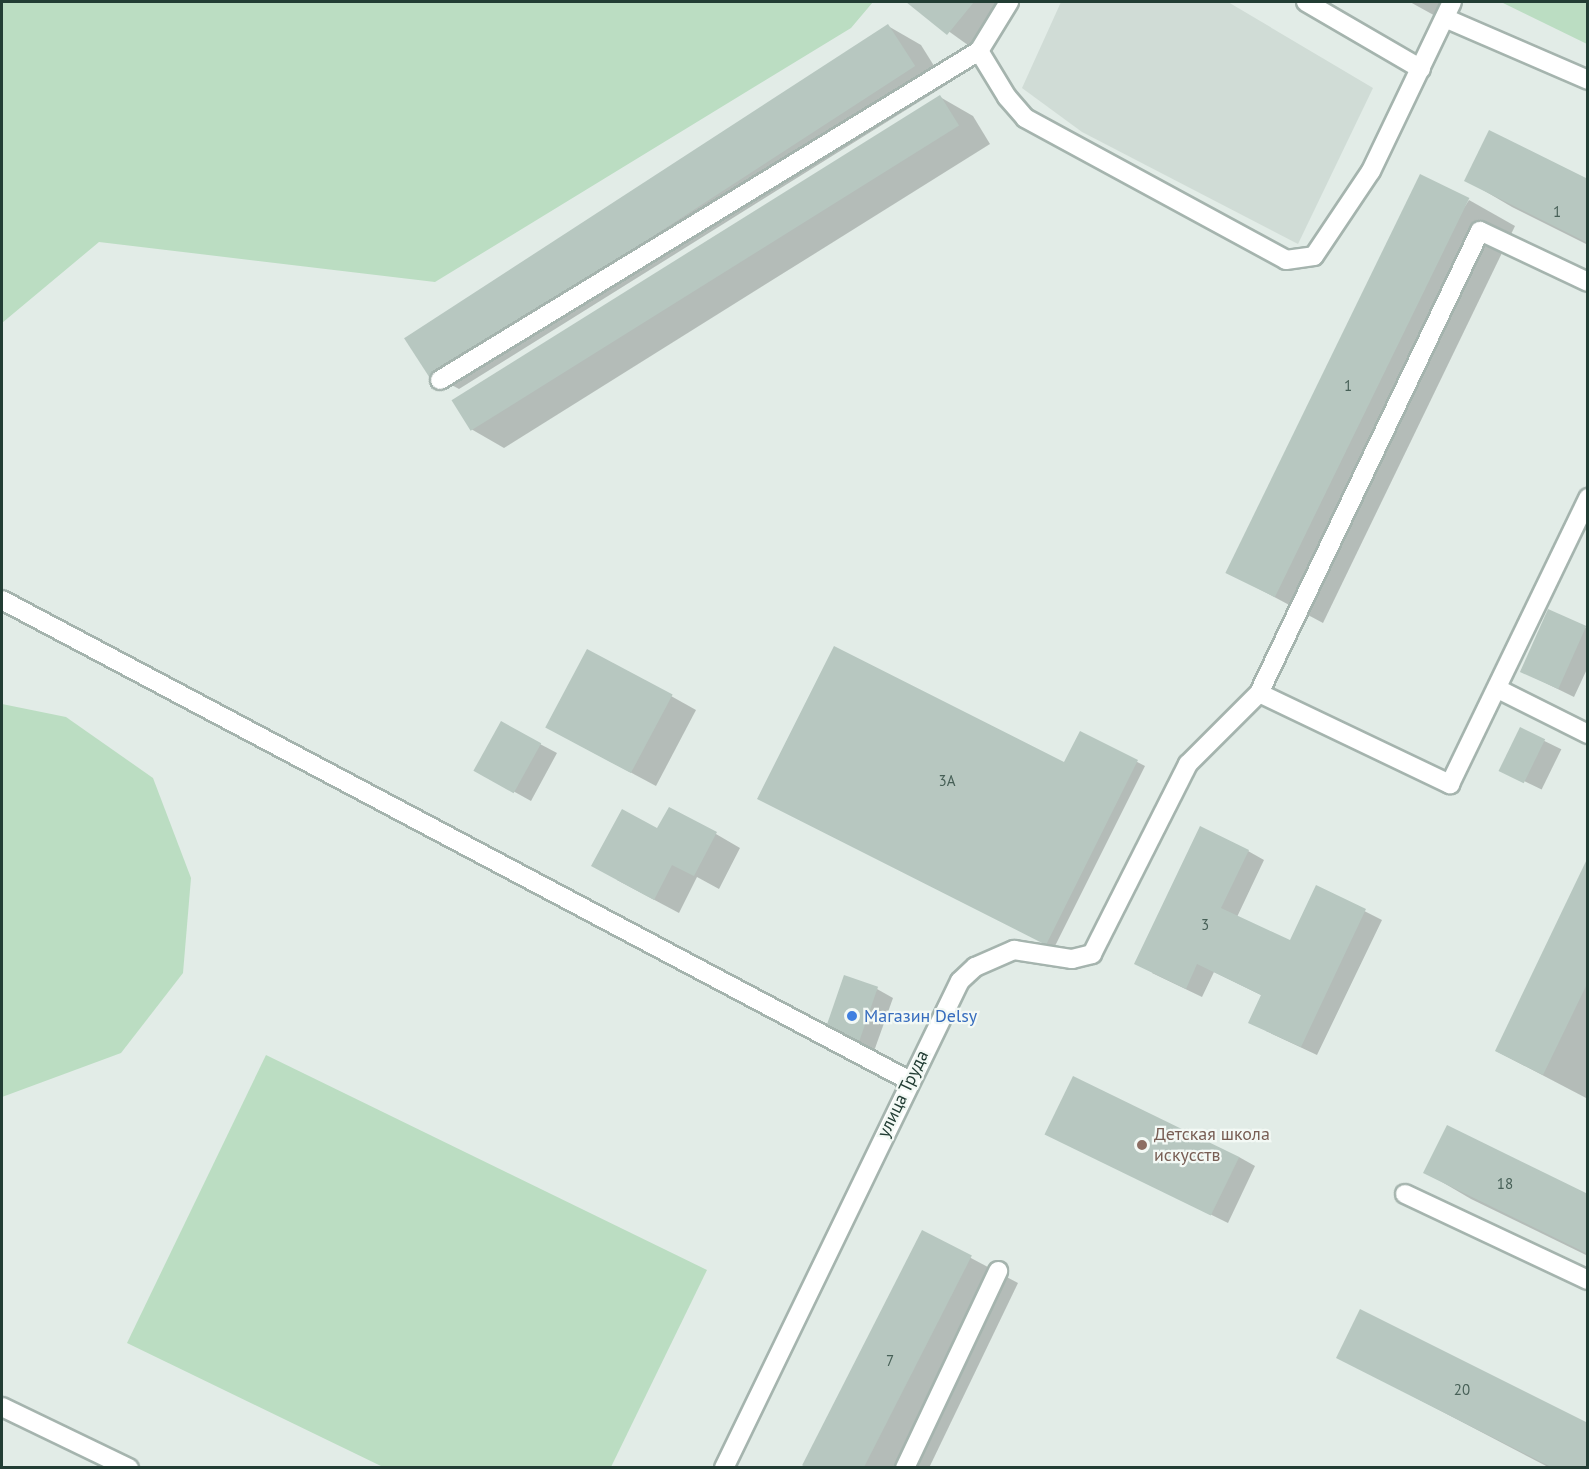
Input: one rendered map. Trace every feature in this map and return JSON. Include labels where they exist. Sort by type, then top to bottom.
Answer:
[{"type":"street","points":[[440,380],[979,51],[1009,2]]},
{"type":"street","points":[[1306,2],[1420,69]]},
{"type":"street","points":[[979,51],[1007,97],[1025,118],[1286,260],[1314,256],[1371,171],[1449,10],[1587,80]]},
{"type":"street","points":[[1587,282],[1480,231],[1259,693],[1450,784],[1498,689],[1587,498]]},
{"type":"street","points":[[2,600],[910,1081]]},
{"type":"street","points":[[1498,689],[1587,734]]},
{"type":"street","name":"улица Труда","points":[[724,1467],[945,1005],[960,981],[975,967],[1014,950],[1072,959],[1092,954],[1188,764],[1215,733],[1259,693]]},
{"type":"street","points":[[1405,1194],[1587,1280]]},
{"type":"street","points":[[905,1467],[998,1271]]},
{"type":"street","points":[[2,1407],[129,1467]]},
{"type":"shaded area","points":[[1061,2],[1228,2],[1373,88],[1298,244],[1082,132],[1022,88]]},
{"type":"green space","points":[[2,2],[873,2],[851,28],[435,282],[99,242],[2,323]]},
{"type":"green space","points":[[1501,2],[1587,2],[1587,44]]},
{"type":"green space","points":[[2,704],[66,717],[153,778],[191,878],[183,973],[121,1053],[2,1097]]},
{"type":"green space","points":[[266,1055],[707,1270],[611,1467],[383,1467],[127,1343]]},
{"type":"building","points":[[906,2],[974,2],[947,35]]},
{"type":"building","points":[[888,24],[915,66],[431,380],[404,338]]},
{"type":"building","points":[[940,95],[959,126],[471,431],[452,400]]},
{"type":"building","points":[[1489,130],[1588,179],[1588,243],[1464,181]]},
{"type":"building","points":[[1420,174],[1469,198],[1275,597],[1225,573]]},
{"type":"building","points":[[1548,609],[1586,626],[1558,689],[1520,672]]},
{"type":"building","points":[[834,646],[1064,762],[1080,731],[1138,760],[1046,945],[757,799]]},
{"type":"building","points":[[587,649],[673,695],[631,773],[545,728]]},
{"type":"building","points":[[501,721],[541,743],[514,793],[473,771]]},
{"type":"building","points":[[1520,727],[1545,739],[1524,783],[1499,771]]},
{"type":"building","points":[[669,807],[717,832],[694,876],[672,865],[654,900],[591,866],[622,809],[657,828]]},
{"type":"building","points":[[1200,826],[1249,850],[1221,908],[1290,940],[1316,885],[1366,909],[1301,1047],[1248,1023],[1261,995],[1197,964],[1186,989],[1134,964]]},
{"type":"building","points":[[1588,857],[1588,982],[1543,1075],[1495,1051]]},
{"type":"building","points":[[844,975],[878,987],[858,1046],[823,1035]]},
{"type":"building","name":"Детская школа искусств","points":[[1073,1076],[1239,1157],[1211,1216],[1045,1134]]},
{"type":"building","points":[[1447,1125],[1588,1194],[1588,1254],[1423,1173]]},
{"type":"building","points":[[922,1230],[972,1255],[864,1468],[808,1468],[802,1465]]},
{"type":"building","points":[[1360,1309],[1588,1423],[1588,1468],[1553,1468],[1336,1358]]},
{"type":"place","name":"Магазин Delsy","points":[[852,1016]]},
{"type":"place","name":"Детская школа искусств","points":[[1142,1145]]}]
